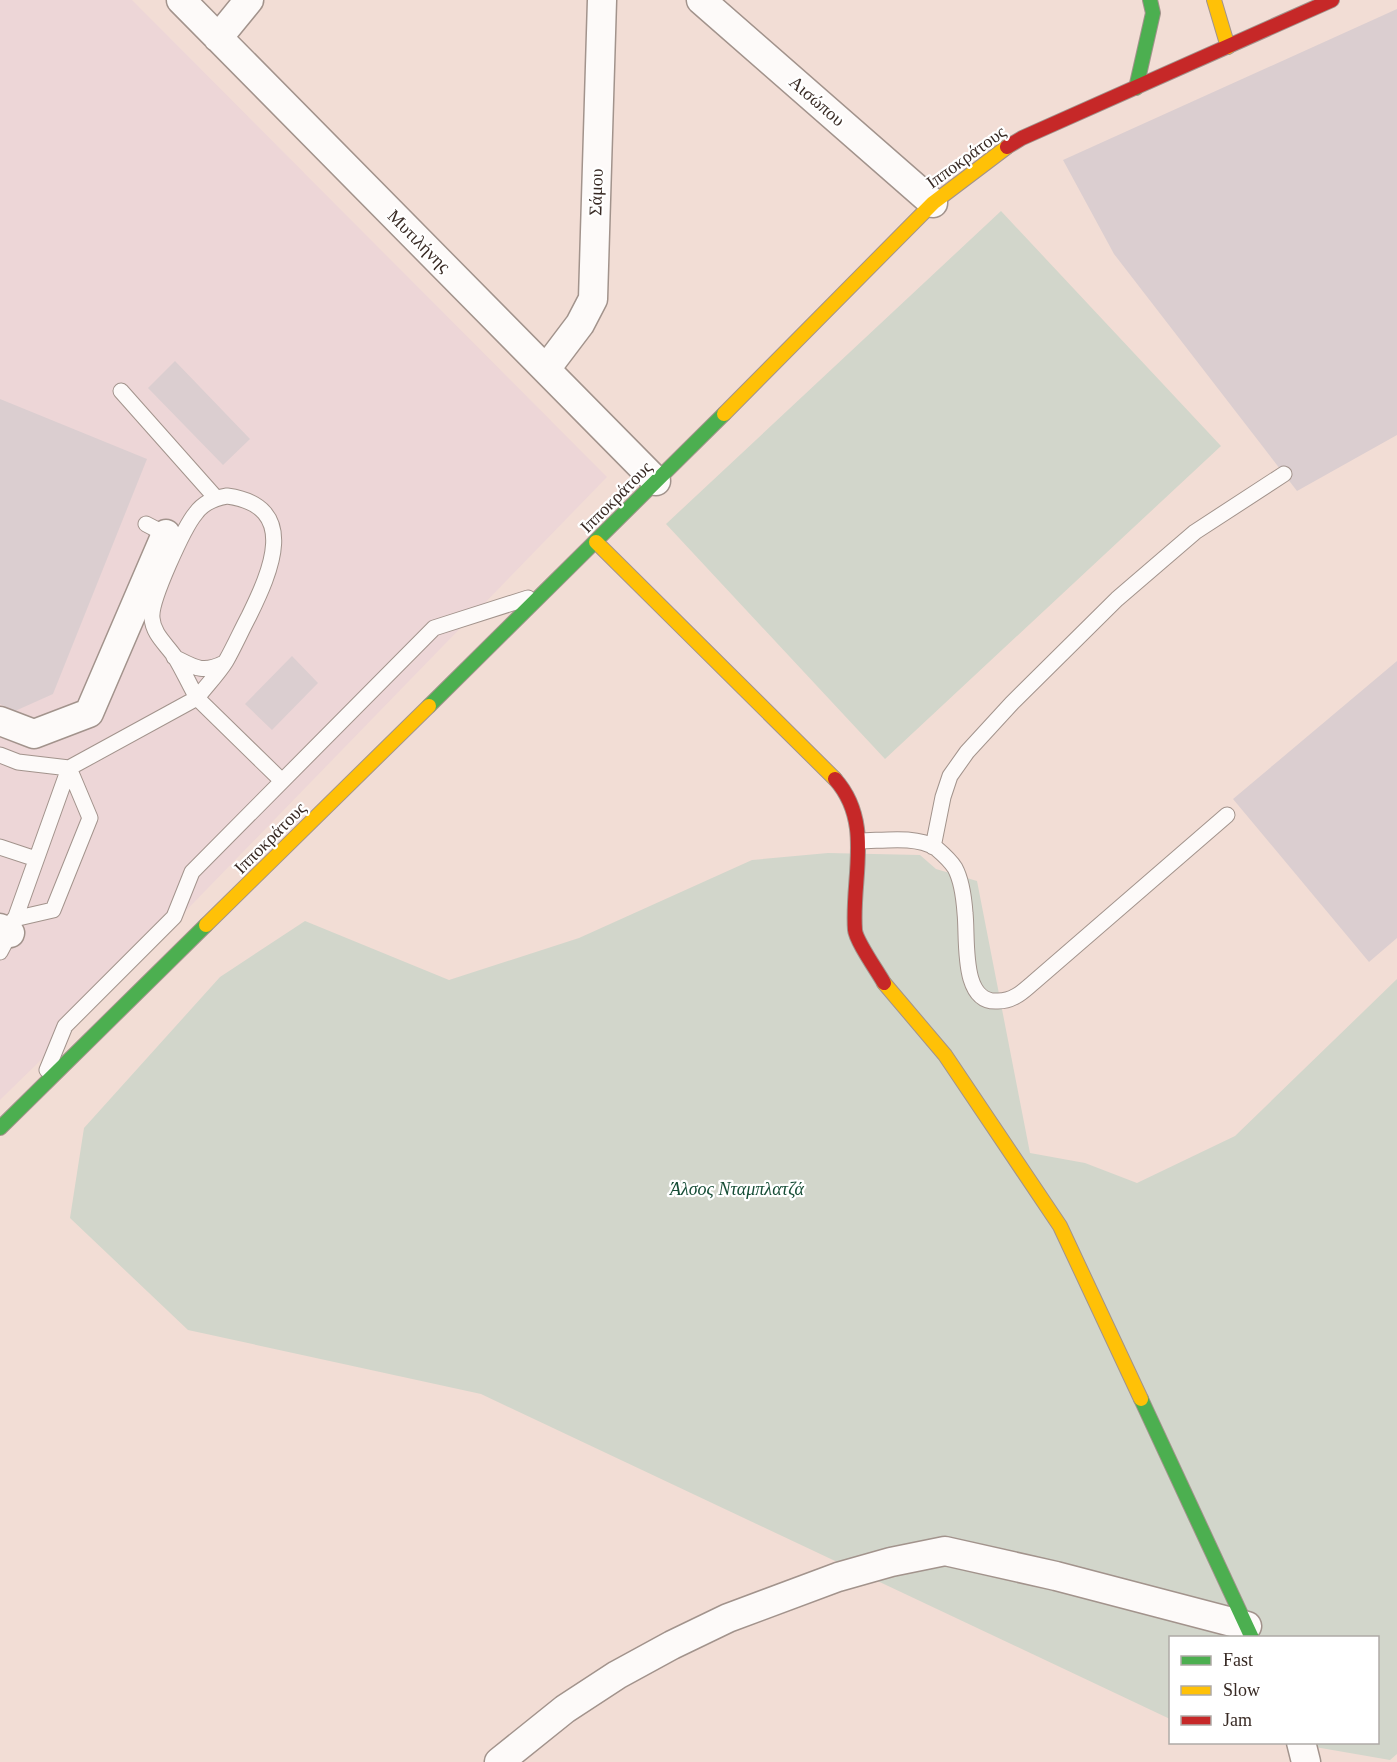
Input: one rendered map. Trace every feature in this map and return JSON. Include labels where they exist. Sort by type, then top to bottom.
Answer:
[{"type":"street","name":"Μυτιλήνης","points":[[181,0],[656,481]]},
{"type":"street","points":[[218,38],[249,0]]},
{"type":"street","name":"Σάμου","points":[[546,369],[580,324],[593,299],[602,0]]},
{"type":"street","name":"Αισώπου","points":[[700,0],[933,202]]},
{"type":"street","points":[[1136,88],[1153,14],[1150,0]]},
{"type":"street","points":[[1214,0],[1228,47]]},
{"type":"street","name":"Ιπποκράτους","points":[[0,1128],[548,590],[933,202],[1005,148],[1022,138],[1332,0]]},
{"type":"street","points":[[0,721],[34,734],[89,713],[164,533]]},
{"type":"street","points":[[596,542],[844,788],[855,807],[859,841],[855,933],[884,982],[945,1055],[1060,1226],[1250,1632]]},
{"type":"street","points":[[498,1762],[565,1708],[608,1681],[672,1645],[728,1618],[838,1577],[891,1562],[945,1551],[1056,1576],[1250,1632]]},
{"type":"street","points":[[1301,1744],[1306,1762]]},
{"type":"lane","points":[[121,392],[216,498]]},
{"type":"lane","points":[[933,847],[938,815],[950,776],[967,752],[1012,703],[1117,599],[1195,532],[1284,474]]},
{"type":"lane","points":[[0,755],[18,762],[69,768],[197,698],[225,663],[258,597],[272,562],[275,542],[272,526],[266,514],[238,497],[216,498],[164,533],[151,616],[154,629],[174,657],[197,698],[282,781]]},
{"type":"lane","points":[[37,1093],[65,1026],[174,916],[192,872],[434,627],[548,590]]},
{"type":"lane","points":[[174,657],[199,670],[214,668],[225,663]]},
{"type":"lane","points":[[0,771],[6,764],[18,762]]},
{"type":"lane","points":[[6,933],[69,768]]},
{"type":"lane","points":[[6,933],[53,910],[90,818],[69,768]]},
{"type":"lane","points":[[859,841],[914,841],[933,847],[945,856],[955,869],[961,887],[965,911],[968,966],[976,992],[987,1002],[1002,1001],[1015,997],[1034,982],[1227,815]]},
{"type":"lane","points":[[0,847],[36,859]]},
{"type":"shaded area","points":[[0,0],[132,0],[607,477],[0,1100]]},
{"type":"green space","points":[[1001,211],[1221,446],[885,759],[666,524]]},
{"type":"green space","name":"Άλσος Νταμπλατζά","points":[[828,853],[920,855],[936,869],[977,881],[1030,1153],[1085,1163],[1137,1183],[1235,1136],[1397,979],[1397,1754],[1390,1760],[1298,1744],[1379,1744],[1379,1636],[1169,1636],[1169,1719],[481,1394],[188,1330],[70,1218],[84,1128],[220,977],[305,921],[449,980],[579,938],[752,860]]},
{"type":"building","points":[[1397,9],[1397,435],[1297,491],[1114,254],[1063,160]]},
{"type":"building","points":[[175,361],[250,439],[223,465],[148,388]]},
{"type":"building","points":[[0,399],[147,459],[53,694],[15,711],[0,704]]},
{"type":"building","points":[[292,656],[318,683],[272,730],[245,704]]},
{"type":"building","points":[[1397,661],[1397,938],[1369,962],[1233,799]]},
{"type":"traffic: fast","points":[[1136,88],[1153,13],[1150,0]]},
{"type":"traffic: fast","points":[[429,706],[724,414]]},
{"type":"traffic: fast","points":[[0,1128],[206,925]]},
{"type":"traffic: fast","points":[[1141,1399],[1251,1636]]},
{"type":"traffic: slow","points":[[1214,0],[1228,47]]},
{"type":"traffic: slow","points":[[724,414],[933,203],[1007,147]]},
{"type":"traffic: slow","points":[[596,542],[835,779]]},
{"type":"traffic: slow","points":[[206,925],[429,706]]},
{"type":"traffic: slow","points":[[884,983],[945,1055],[1060,1226],[1141,1399]]},
{"type":"traffic: jam","points":[[1007,147],[1022,138],[1332,0]]},
{"type":"traffic: jam","points":[[835,779],[847,796],[854,814],[857,832],[856,935],[884,983]]}]
